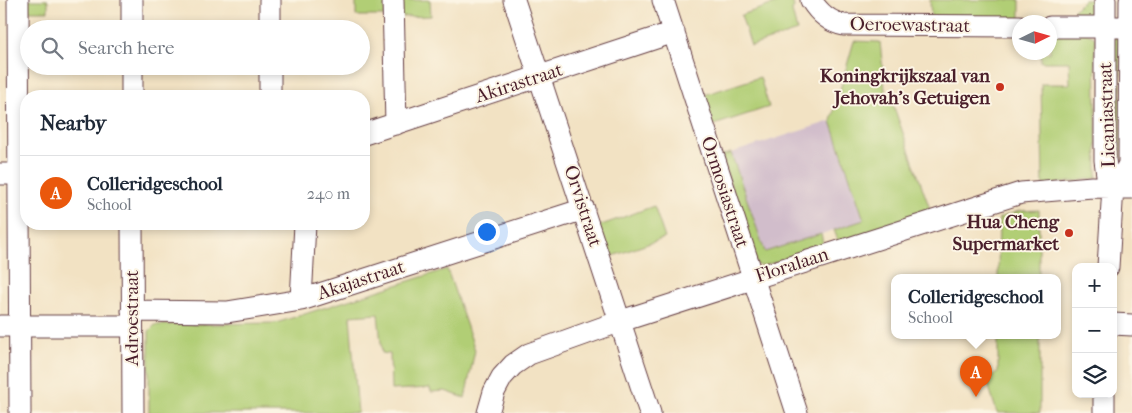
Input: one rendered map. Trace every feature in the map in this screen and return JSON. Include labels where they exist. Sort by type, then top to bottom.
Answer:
[{"type":"street","points":[[18,0],[10,326],[20,413]]},
{"type":"street","points":[[132,0],[132,20]]},
{"type":"street","points":[[270,0],[270,20]]},
{"type":"street","points":[[393,0],[396,124]]},
{"type":"street","name":"Orvistraat","points":[[514,0],[650,413]]},
{"type":"street","name":"Ormosiastraat","points":[[663,0],[797,413]]},
{"type":"street","name":"Oeroewastraat","points":[[811,0],[825,17],[834,23],[844,25],[1012,26]]},
{"type":"street","name":"Licaniastraat","points":[[1105,0],[1105,160],[1107,174],[1122,188]]},
{"type":"street","name":"Licaniastraat","points":[[1122,188],[1122,177],[1129,164],[1130,0]]},
{"type":"street","points":[[1057,26],[1131,27]]},
{"type":"street","name":"Akirastraat","points":[[370,132],[674,32]]},
{"type":"street","points":[[132,75],[132,90]]},
{"type":"street","points":[[270,75],[270,90]]},
{"type":"street","points":[[1109,263],[1122,188]]},
{"type":"street","name":"Floralaan","points":[[488,413],[494,392],[502,377],[513,365],[529,354],[621,321],[1021,193],[1122,188]]},
{"type":"street","name":"Akajastraat","points":[[10,326],[227,312],[301,300],[584,210]]},
{"type":"street","name":"Adroestraat","points":[[132,230],[133,413]]},
{"type":"street","points":[[301,300],[305,230]]},
{"type":"street","points":[[1117,324],[1132,324]]},
{"type":"street","points":[[1104,398],[1104,413]]},
{"type":"shaded area","points":[[831,121],[865,220],[765,252],[731,153]]},
{"type":"green space","points":[[24,0],[48,0],[48,11],[24,11]]},
{"type":"green space","points":[[356,0],[385,0],[385,16],[356,16]]},
{"type":"green space","points":[[397,0],[430,0],[431,16],[398,17]]},
{"type":"green space","points":[[786,0],[792,0],[794,7],[792,11],[797,31],[751,46],[741,15]]},
{"type":"green space","points":[[930,0],[1020,0],[1020,15],[1012,15],[1012,21],[931,21]]},
{"type":"green space","points":[[1084,0],[1099,0],[1098,15],[1090,20],[1074,21],[1074,10]]},
{"type":"green space","points":[[1087,32],[1095,38],[1097,178],[1043,186],[1041,84],[1070,84],[1069,62],[1041,62],[1041,60],[1057,60],[1057,33]]},
{"type":"green space","points":[[1114,37],[1119,37],[1123,161],[1115,168]]},
{"type":"green space","points":[[854,41],[880,42],[886,99],[891,99],[931,212],[839,243],[834,230],[864,220],[831,121]]},
{"type":"green space","points":[[760,77],[769,107],[711,126],[701,96]]},
{"type":"green space","points":[[731,153],[765,252],[821,234],[824,248],[762,266],[757,265],[721,156]]},
{"type":"green space","points":[[654,206],[665,238],[607,258],[596,227]]},
{"type":"green space","points":[[1039,210],[1039,274],[998,274],[999,218],[1019,211]]},
{"type":"green space","points":[[447,269],[475,350],[465,398],[445,391],[431,392],[430,388],[391,390],[390,354],[382,353],[378,314],[350,316],[358,413],[149,413],[149,331],[155,325],[276,323]]},
{"type":"green space","points":[[998,339],[1040,339],[1040,413],[997,413],[986,377],[998,373]]},
{"type":"place","name":"Koningkrijkszaal van Jehovah's Getuigen","points":[[1000,87]]},
{"type":"place","name":"Hua Cheng Supermarket","points":[[1069,233]]},
{"type":"place","name":"Colleridgeschool","points":[[976,397]]}]
